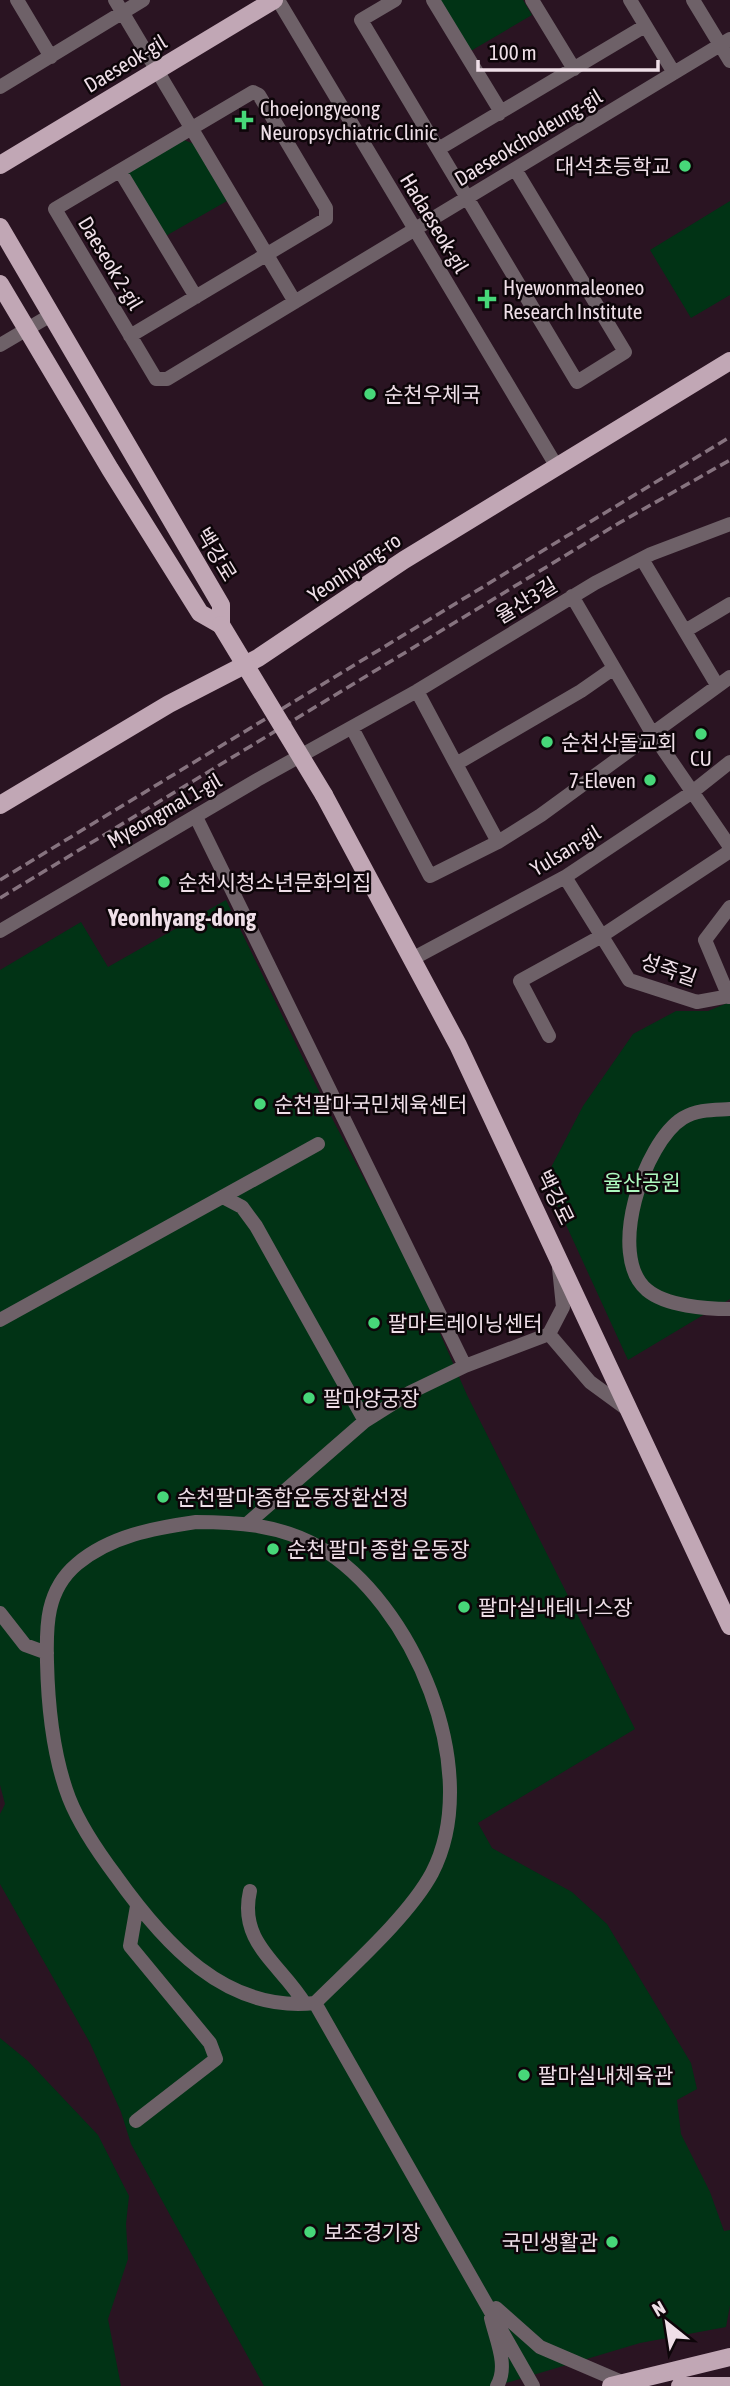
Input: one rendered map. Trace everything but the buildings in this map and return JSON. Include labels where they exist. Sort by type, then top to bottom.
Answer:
[{"type":"main road","name":"Daeseok-gil","points":[[0,165],[276,0]]},
{"type":"main road","name":"백강로","points":[[0,227],[221,605],[221,625],[324,795],[458,1045],[555,1247],[730,1626]]},
{"type":"main road","points":[[0,284],[200,613],[221,625]]},
{"type":"main road","name":"Yeonhyang-ro","points":[[0,805],[169,704],[258,658],[404,560],[730,361]]},
{"type":"main road","points":[[622,2384],[730,2357]]},
{"type":"main road","points":[[622,2384],[657,2386]]},
{"type":"main road","points":[[680,2386],[729,2386]]},
{"type":"street","points":[[17,0],[51,57]]},
{"type":"street","points":[[0,87],[51,57],[119,6],[143,0]]},
{"type":"street","name":"Hadaeseok-gil","points":[[276,0],[557,467]]},
{"type":"street","points":[[395,0],[361,20],[440,148],[577,382],[625,352],[515,169]]},
{"type":"street","points":[[433,0],[498,107],[499,114]]},
{"type":"street","points":[[532,0],[574,69]]},
{"type":"street","points":[[630,0],[674,73]]},
{"type":"street","points":[[693,0],[725,42],[730,61]]},
{"type":"street","points":[[119,6],[295,302]]},
{"type":"street","points":[[440,148],[645,26]]},
{"type":"street","name":"Daeseokchodeung-gil","points":[[131,336],[156,379],[167,379],[725,42]]},
{"type":"street","name":"Daeseok 2-gil","points":[[253,92],[259,94],[326,208],[326,219],[131,336],[55,209],[192,129],[253,92]]},
{"type":"street","points":[[120,172],[196,297]]},
{"type":"street","points":[[0,345],[51,315]]},
{"type":"street","name":"율산3길","points":[[352,728],[572,596],[642,559],[730,524]]},
{"type":"street","points":[[642,559],[717,685]]},
{"type":"street","points":[[549,1036],[520,981],[600,937],[730,849],[652,733],[572,596]]},
{"type":"street","points":[[685,631],[730,604]]},
{"type":"street","points":[[456,764],[581,691],[614,668]]},
{"type":"street","points":[[352,728],[429,876],[498,842],[565,798],[730,677]]},
{"type":"street","points":[[417,691],[498,842]]},
{"type":"street","name":"Myeongmal 1-gil","points":[[0,931],[352,728]]},
{"type":"street","name":"Yulsan-gil","points":[[412,959],[565,877],[691,793],[730,762]]},
{"type":"street","points":[[195,817],[465,1366]]},
{"type":"street","name":"성죽길","points":[[565,877],[629,980],[697,1002],[729,996]]},
{"type":"street","points":[[729,996],[705,940],[730,907]]},
{"type":"street","points":[[730,1109],[693,1113],[681,1119],[664,1137],[647,1166],[627,1238],[631,1264],[646,1289],[667,1299],[710,1309],[730,1309]]},
{"type":"street","points":[[0,1320],[318,1144]]},
{"type":"street","points":[[223,1197],[242,1207],[256,1226],[365,1421]]},
{"type":"street","points":[[248,1523],[365,1421],[411,1392],[465,1366],[549,1334],[563,1307],[555,1247]]},
{"type":"street","points":[[549,1334],[590,1382],[632,1413]]},
{"type":"street","points":[[195,1522],[248,1523],[313,1543],[344,1563],[367,1585],[403,1634],[425,1675],[436,1705],[446,1760],[448,1806],[445,1830],[432,1871],[374,1945],[310,2004],[266,2002],[218,1981],[180,1954],[137,1906],[79,1821],[57,1753],[47,1653],[50,1605],[56,1591],[76,1564],[105,1547],[141,1532],[195,1522]]},
{"type":"street","points":[[0,1612],[25,1645],[47,1653]]},
{"type":"street","points":[[250,1891],[246,1910],[251,1932],[310,2004],[486,2299],[533,2386]]},
{"type":"street","points":[[136,2121],[216,2059],[210,2043],[130,1946],[137,1906]]},
{"type":"street","points":[[486,2299],[540,2347],[622,2384]]},
{"type":"street","points":[[486,2299],[502,2361],[502,2377],[497,2386]]},
{"type":"green space","points":[[439,0],[523,0],[532,15],[469,52]]},
{"type":"green space","points":[[184,140],[194,144],[227,201],[164,237],[127,173]]},
{"type":"green space","points":[[730,201],[730,295],[691,318],[650,250]]},
{"type":"green space","name":"순천 팔마 종합 운동장","points":[[226,900],[334,1122],[410,1265],[467,1395],[635,1729],[478,1823],[492,1848],[572,1892],[607,1924],[691,2063],[697,2089],[677,2100],[681,2134],[710,2192],[724,2231],[730,2230],[730,2305],[726,2327],[640,2343],[496,2386],[264,2386],[131,2144],[121,2112],[90,2043],[0,1884],[0,1814],[5,1804],[0,1785],[0,970],[81,922],[108,967]]},
{"type":"green space","name":"율산공원","points":[[730,1002],[730,1299],[628,1360],[545,1179],[583,1106],[633,1034],[676,1011],[708,1011]]},
{"type":"green space","points":[[0,2038],[28,2061],[98,2135],[129,2196],[126,2224],[128,2259],[108,2319],[121,2386],[0,2386]]},
{"type":"railway","points":[[0,880],[730,437]]},
{"type":"railway","points":[[0,898],[619,523],[730,460]]},
{"type":"place","name":"Choejongyeong Neuropsychiatric Clinic","points":[[244,120]]},
{"type":"place","name":"대석초등학교","points":[[685,166]]},
{"type":"place","name":"Hyewonmaleoneo Research Institute","points":[[487,299]]},
{"type":"place","name":"순천우체국","points":[[370,394]]},
{"type":"place","name":"CU","points":[[701,734]]},
{"type":"place","name":"순천산돌교회","points":[[547,742]]},
{"type":"place","name":"7-Eleven","points":[[650,780]]},
{"type":"place","name":"순천시청소년문화의집","points":[[164,882]]},
{"type":"place","name":"순천팔마국민체육센터","points":[[260,1104]]},
{"type":"place","name":"팔마트레이닝센터","points":[[374,1323]]},
{"type":"place","name":"팔마양궁장","points":[[309,1398]]},
{"type":"place","name":"순천팔마종합운동장환선정","points":[[163,1497]]},
{"type":"place","name":"순천 팔마 종합 운동장","points":[[273,1549]]},
{"type":"place","name":"팔마실내테니스장","points":[[464,1607]]},
{"type":"place","name":"팔마실내체육관","points":[[524,2075]]},
{"type":"place","name":"보조경기장","points":[[310,2232]]},
{"type":"place","name":"국민생활관","points":[[612,2242]]},
{"type":"district","name":"Yeonhyang-dong","points":[[182,917]]}]
